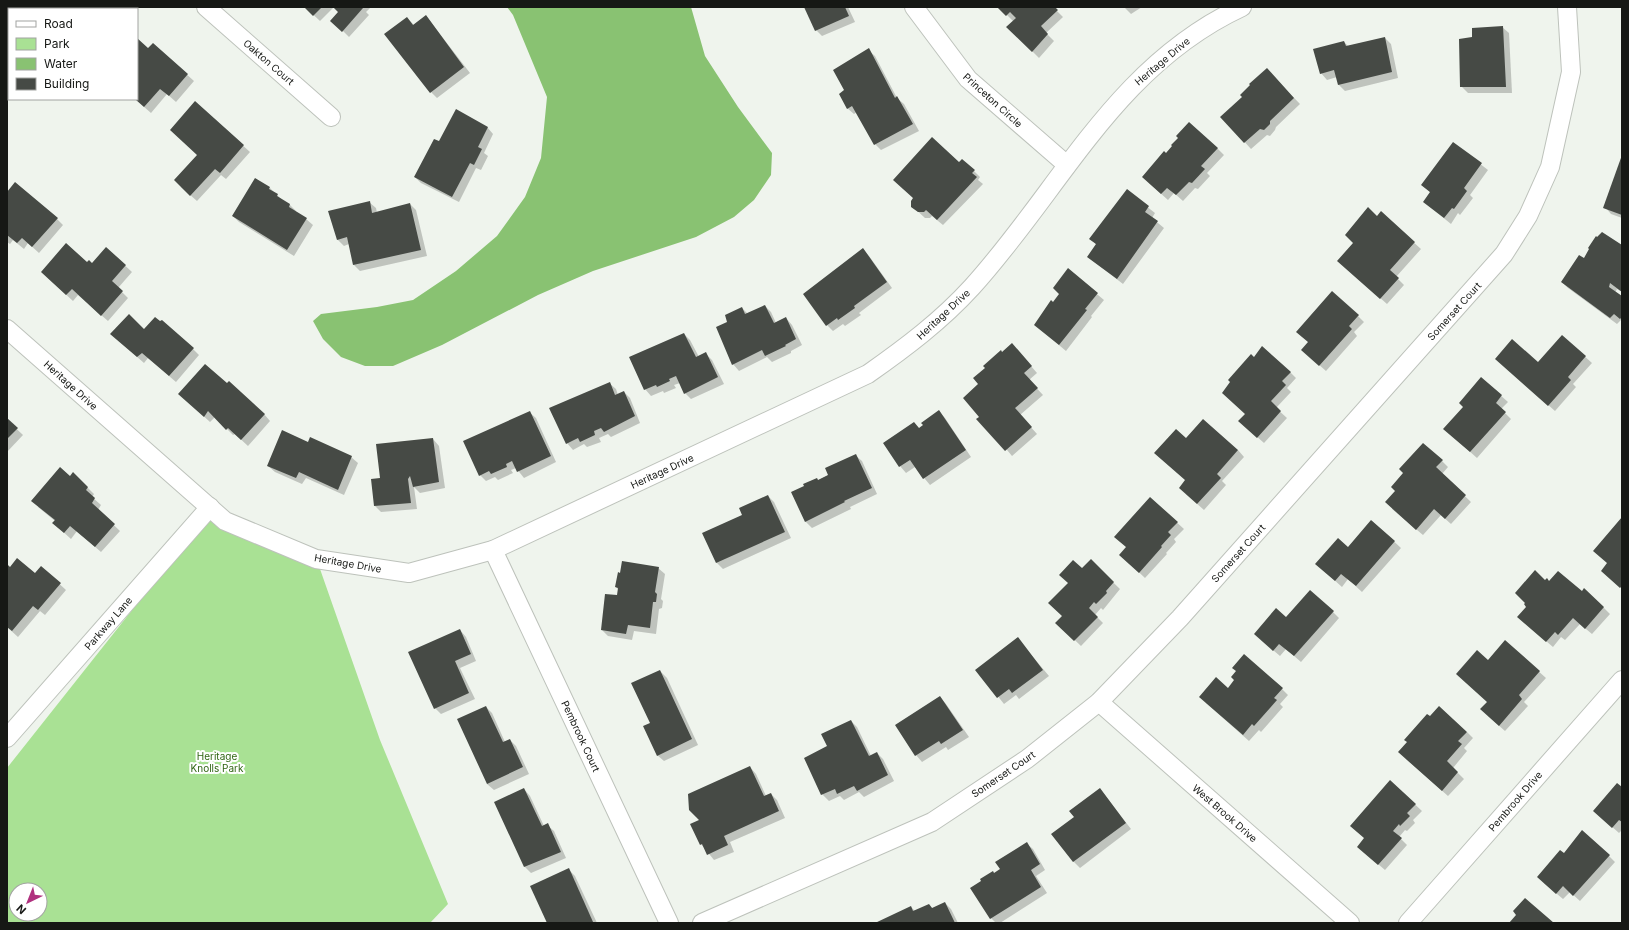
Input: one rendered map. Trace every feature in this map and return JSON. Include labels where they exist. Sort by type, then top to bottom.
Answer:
[{"type":"street","name":"Oakton Court","points":[[206,7],[331,117]]},
{"type":"street","name":"Princeton Circle","points":[[914,7],[968,79],[1067,165]]},
{"type":"street","name":"Heritage Drive","points":[[7,329],[225,521],[316,559],[409,573],[493,550],[868,374],[909,345],[956,304],[990,266],[1086,140],[1127,91],[1151,68],[1196,34],[1242,7]]},
{"type":"street","name":"Somerset Court","points":[[702,923],[932,822],[1027,759],[1100,702],[1191,606],[1504,254],[1517,236],[1528,216],[1550,167],[1557,138],[1571,72],[1568,7]]},
{"type":"street","name":"Parkway Lane","points":[[7,738],[210,507]]},
{"type":"street","name":"Pembrook Court","points":[[493,550],[669,923]]},
{"type":"street","name":"Pembrook Drive","points":[[1408,923],[1622,680]]},
{"type":"street","name":"West Brook Drive","points":[[1100,702],[1350,923]]},
{"type":"green space","name":"Heritage Knolls Park","points":[[209,513],[320,569],[380,740],[448,904],[430,923],[7,923],[7,768]]},
{"type":"water","points":[[507,7],[691,7],[705,56],[738,107],[772,153],[771,175],[754,200],[734,217],[696,237],[593,271],[538,295],[442,345],[393,366],[365,366],[341,357],[323,339],[313,321],[321,314],[377,307],[413,300],[456,271],[497,236],[525,197],[541,158],[547,97],[513,15]]},
{"type":"building","points":[[55,7],[110,8],[56,8]]},
{"type":"building","points":[[304,7],[322,7],[313,16]]},
{"type":"building","points":[[333,7],[363,8],[342,32],[330,21],[338,12]]},
{"type":"building","points":[[804,7],[845,7],[849,16],[815,31]]},
{"type":"building","points":[[997,7],[1055,7],[1058,10],[1041,26],[1048,34],[1032,52],[1006,27],[1016,18],[1010,12],[1006,16]]},
{"type":"building","points":[[426,15],[464,67],[430,93],[384,34],[407,17],[413,25]]},
{"type":"building","points":[[1503,26],[1506,87],[1460,87],[1459,39],[1472,37],[1472,28]]},
{"type":"building","points":[[1385,37],[1392,72],[1338,85],[1334,70],[1320,74],[1313,49],[1344,41],[1346,46]]},
{"type":"building","points":[[138,39],[148,48],[153,43],[188,74],[169,96],[160,89],[144,107],[136,100],[138,100]]},
{"type":"building","points":[[869,48],[895,98],[897,96],[913,124],[874,145],[852,106],[847,109],[839,94],[844,90],[833,70]]},
{"type":"building","points":[[1267,68],[1294,98],[1270,121],[1270,124],[1264,130],[1260,129],[1244,143],[1220,117],[1242,97],[1240,95],[1250,85],[1249,84]]},
{"type":"building","points":[[195,101],[244,145],[220,173],[215,169],[190,196],[174,180],[197,155],[170,130]]},
{"type":"building","points":[[456,109],[488,127],[478,147],[482,149],[474,165],[470,163],[452,197],[414,177],[434,139],[439,141]]},
{"type":"building","points":[[1189,122],[1218,148],[1201,166],[1205,169],[1192,183],[1189,182],[1176,195],[1167,188],[1161,194],[1142,177],[1164,151],[1166,153],[1172,146],[1171,145],[1178,138],[1176,136]]},
{"type":"building","points":[[932,137],[959,162],[962,159],[975,170],[972,173],[977,177],[937,220],[926,210],[924,212],[918,212],[911,207],[911,201],[913,198],[893,180]]},
{"type":"building","points":[[1453,142],[1482,163],[1464,188],[1467,191],[1454,209],[1452,208],[1444,218],[1423,202],[1430,192],[1421,185]]},
{"type":"building","points":[[1622,155],[1622,215],[1603,208]]},
{"type":"building","points":[[255,178],[270,187],[269,189],[278,194],[277,196],[290,204],[289,207],[307,218],[287,250],[232,216]]},
{"type":"building","points":[[15,182],[58,218],[32,247],[22,238],[17,243],[7,235],[7,192]]},
{"type":"building","points":[[1127,189],[1149,206],[1145,212],[1158,221],[1117,279],[1087,257],[1096,244],[1089,239]]},
{"type":"building","points":[[370,201],[372,213],[410,203],[421,250],[353,265],[347,237],[337,240],[328,211]]},
{"type":"building","points":[[1368,207],[1377,216],[1381,211],[1415,242],[1390,270],[1399,278],[1380,299],[1337,261],[1353,243],[1345,235]]},
{"type":"building","points":[[1602,232],[1622,245],[1622,292],[1610,283],[1609,287],[1622,296],[1622,317],[1620,319],[1614,314],[1610,318],[1561,282],[1579,255],[1584,258],[1589,249],[1588,248],[1596,236],[1597,237]]},
{"type":"building","points":[[66,243],[87,262],[89,260],[92,263],[106,247],[126,265],[112,281],[123,291],[101,316],[72,289],[66,295],[41,272]]},
{"type":"building","points":[[863,248],[887,282],[854,306],[855,308],[838,320],[837,318],[826,326],[803,294]]},
{"type":"building","points":[[1068,268],[1098,293],[1085,309],[1087,310],[1059,345],[1034,325],[1051,300],[1053,302],[1059,294],[1053,288]]},
{"type":"building","points":[[1332,291],[1359,315],[1349,326],[1352,329],[1319,366],[1301,350],[1308,342],[1296,332]]},
{"type":"building","points":[[765,305],[774,323],[786,317],[796,339],[785,345],[786,346],[765,356],[762,350],[732,365],[716,327],[727,322],[725,315],[742,307],[745,314]]},
{"type":"building","points":[[129,314],[144,329],[155,317],[160,321],[162,320],[194,348],[169,376],[142,353],[137,357],[110,334]]},
{"type":"building","points":[[684,333],[696,357],[706,352],[718,377],[684,394],[676,376],[669,379],[670,381],[657,387],[656,385],[644,390],[629,357]]},
{"type":"building","points":[[1562,335],[1586,356],[1568,377],[1571,380],[1548,406],[1495,359],[1512,339],[1538,362]]},
{"type":"building","points":[[1012,343],[1032,366],[1024,373],[1038,388],[1015,408],[1032,427],[1005,451],[976,419],[979,417],[963,398],[978,384],[973,378],[985,368],[983,366],[1001,350],[1002,352]]},
{"type":"building","points":[[1262,346],[1291,372],[1282,381],[1286,385],[1271,401],[1281,411],[1257,438],[1238,421],[1245,414],[1222,393],[1230,382],[1228,380],[1251,354],[1254,357]]},
{"type":"building","points":[[205,364],[227,383],[229,381],[265,414],[241,440],[228,428],[226,430],[208,411],[204,417],[178,394]]},
{"type":"building","points":[[1481,377],[1502,395],[1496,403],[1506,412],[1470,452],[1443,429],[1463,407],[1459,403]]},
{"type":"building","points":[[610,382],[615,395],[624,391],[635,416],[604,432],[601,428],[594,431],[595,435],[580,442],[578,438],[566,444],[549,408]]},
{"type":"building","points":[[939,410],[966,450],[923,479],[910,460],[899,467],[883,443],[914,422],[919,428],[923,425],[921,423]]},
{"type":"building","points":[[530,411],[551,456],[517,472],[512,461],[506,464],[507,467],[491,474],[489,471],[479,476],[463,441]]},
{"type":"building","points":[[7,418],[18,428],[7,439]]},
{"type":"building","points":[[1203,419],[1238,450],[1217,474],[1221,478],[1197,504],[1179,488],[1185,480],[1154,453],[1176,429],[1186,438]]},
{"type":"building","points":[[282,430],[308,442],[310,437],[352,456],[338,490],[299,472],[296,478],[267,466]]},
{"type":"building","points":[[433,438],[439,482],[413,487],[410,476],[408,479],[411,503],[374,506],[371,479],[380,478],[376,444]]},
{"type":"building","points":[[1423,443],[1443,460],[1436,467],[1466,495],[1445,519],[1434,509],[1416,530],[1385,502],[1395,491],[1391,487],[1403,473],[1399,469]]},
{"type":"building","points":[[856,454],[872,488],[805,522],[791,492],[804,486],[803,484],[817,478],[818,480],[828,475],[825,468]]},
{"type":"building","points":[[60,467],[70,476],[73,472],[88,487],[86,490],[95,498],[92,503],[115,524],[95,547],[70,526],[64,533],[52,523],[55,520],[31,501]]},
{"type":"building","points":[[768,495],[785,532],[716,563],[702,533],[742,515],[739,508]]},
{"type":"building","points":[[1150,497],[1178,522],[1168,532],[1171,535],[1161,546],[1162,547],[1139,573],[1119,555],[1126,547],[1114,537]]},
{"type":"building","points":[[1622,517],[1622,586],[1620,588],[1601,571],[1607,563],[1593,551]]},
{"type":"building","points":[[1371,520],[1395,541],[1356,586],[1341,574],[1335,581],[1315,564],[1338,538],[1348,547]]},
{"type":"building","points":[[17,558],[35,573],[41,566],[61,583],[38,610],[33,606],[12,631],[7,627],[7,564],[10,567]]},
{"type":"building","points":[[1091,559],[1114,582],[1106,591],[1107,593],[1096,604],[1094,602],[1089,608],[1098,617],[1074,641],[1055,623],[1062,616],[1048,603],[1068,583],[1059,575],[1073,560],[1082,568]]},
{"type":"building","points":[[622,561],[659,567],[655,592],[657,594],[656,602],[653,602],[650,628],[628,625],[626,634],[601,630],[605,594],[617,595],[618,588],[615,587]]},
{"type":"building","points":[[1535,570],[1545,580],[1547,578],[1549,581],[1558,571],[1582,591],[1584,588],[1604,607],[1585,629],[1573,618],[1558,635],[1555,632],[1546,642],[1517,617],[1526,607],[1524,604],[1525,603],[1515,593]]},
{"type":"building","points":[[1310,590],[1334,611],[1294,656],[1279,644],[1273,651],[1254,634],[1276,608],[1286,617]]},
{"type":"building","points":[[460,629],[471,654],[455,661],[469,693],[434,709],[408,652]]},
{"type":"building","points":[[1018,637],[1043,670],[1012,693],[1009,689],[997,698],[975,670]]},
{"type":"building","points":[[1505,640],[1540,671],[1519,695],[1522,699],[1499,726],[1480,709],[1487,702],[1456,674],[1477,650],[1488,660]]},
{"type":"building","points":[[1244,654],[1283,688],[1274,698],[1277,700],[1254,726],[1252,724],[1243,735],[1199,697],[1216,677],[1228,688],[1234,680],[1231,677],[1236,671],[1232,668]]},
{"type":"building","points":[[660,670],[692,739],[657,756],[643,726],[650,723],[631,683]]},
{"type":"building","points":[[940,696],[963,730],[941,744],[939,741],[915,756],[895,725]]},
{"type":"building","points":[[486,706],[503,742],[510,739],[523,767],[487,784],[457,719]]},
{"type":"building","points":[[1439,706],[1467,732],[1458,741],[1462,744],[1447,761],[1458,772],[1442,791],[1398,752],[1407,742],[1404,740],[1427,714],[1430,716]]},
{"type":"building","points":[[851,720],[869,756],[877,752],[888,775],[857,791],[854,786],[837,794],[835,789],[821,795],[804,758],[827,746],[821,734]]},
{"type":"building","points":[[750,766],[764,796],[771,793],[779,811],[724,836],[728,845],[707,855],[702,844],[700,845],[690,824],[699,820],[689,810],[688,794]]},
{"type":"building","points":[[1390,780],[1416,804],[1407,813],[1410,816],[1400,826],[1399,824],[1393,831],[1402,838],[1378,865],[1357,847],[1364,838],[1350,826]]},
{"type":"building","points":[[1617,783],[1622,787],[1622,822],[1619,820],[1612,828],[1593,811]]},
{"type":"building","points":[[524,788],[542,826],[548,823],[561,852],[524,867],[494,802]]},
{"type":"building","points":[[1100,788],[1126,823],[1073,862],[1051,834],[1074,817],[1069,811]]},
{"type":"building","points":[[1582,830],[1610,855],[1573,896],[1563,886],[1556,894],[1537,877],[1560,850],[1564,853]]},
{"type":"building","points":[[1027,842],[1040,864],[1031,870],[1041,887],[990,919],[970,888],[981,881],[980,879],[993,871],[994,873],[1000,869],[995,862]]},
{"type":"building","points":[[569,868],[593,922],[547,923],[530,886]]},
{"type":"building","points":[[1525,898],[1554,923],[1509,923],[1516,915],[1513,911]]},
{"type":"building","points":[[945,902],[955,923],[875,923],[911,906],[913,911],[929,904],[932,908]]}]
